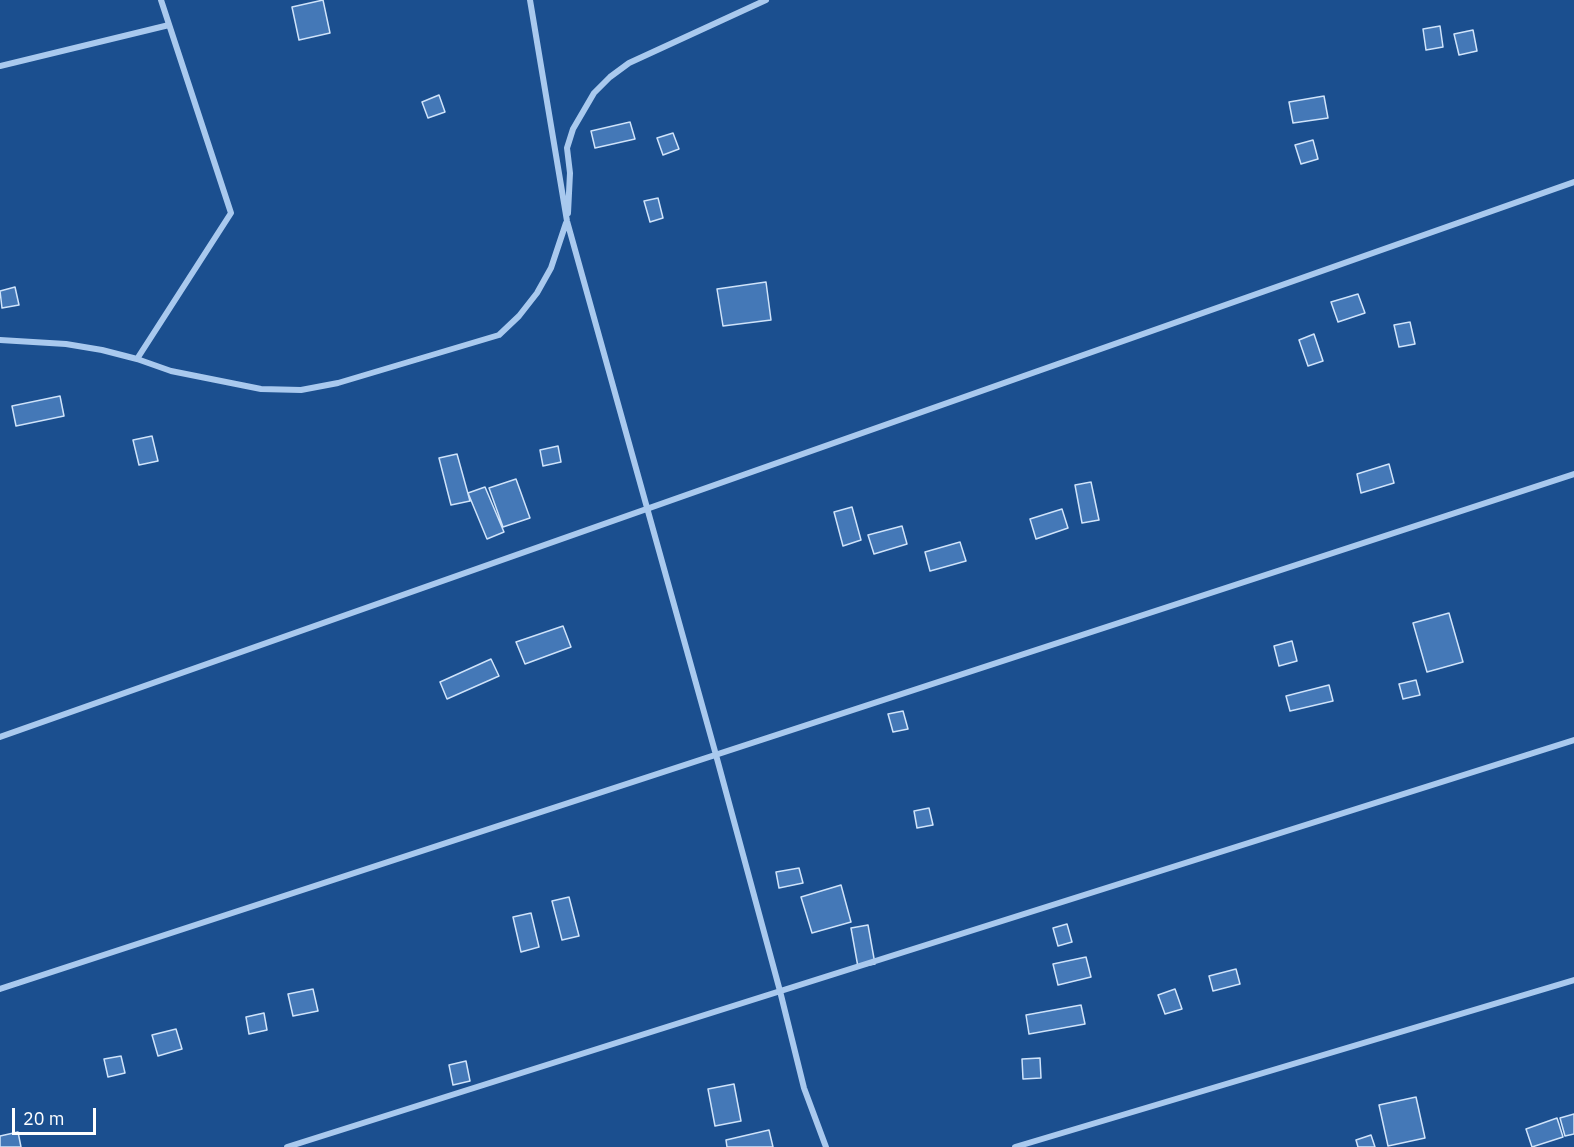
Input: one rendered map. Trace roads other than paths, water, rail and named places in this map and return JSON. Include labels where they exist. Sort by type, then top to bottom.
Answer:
[{"type":"street","points":[[137,359],[231,213],[161,0]]},
{"type":"street","points":[[530,0],[567,221],[716,755],[804,1088],[826,1147]]},
{"type":"street","points":[[0,340],[66,344],[137,359],[171,371],[261,389],[301,390],[338,383],[499,335],[519,316],[551,268],[567,221],[570,197],[567,148],[573,129],[594,93],[629,63],[766,0]]},
{"type":"street","points":[[0,66],[169,25]]},
{"type":"street","points":[[0,737],[1574,182]]},
{"type":"street","points":[[0,989],[1574,474]]},
{"type":"street","points":[[287,1147],[1574,740]]},
{"type":"street","points":[[1015,1147],[1574,980]]}]
